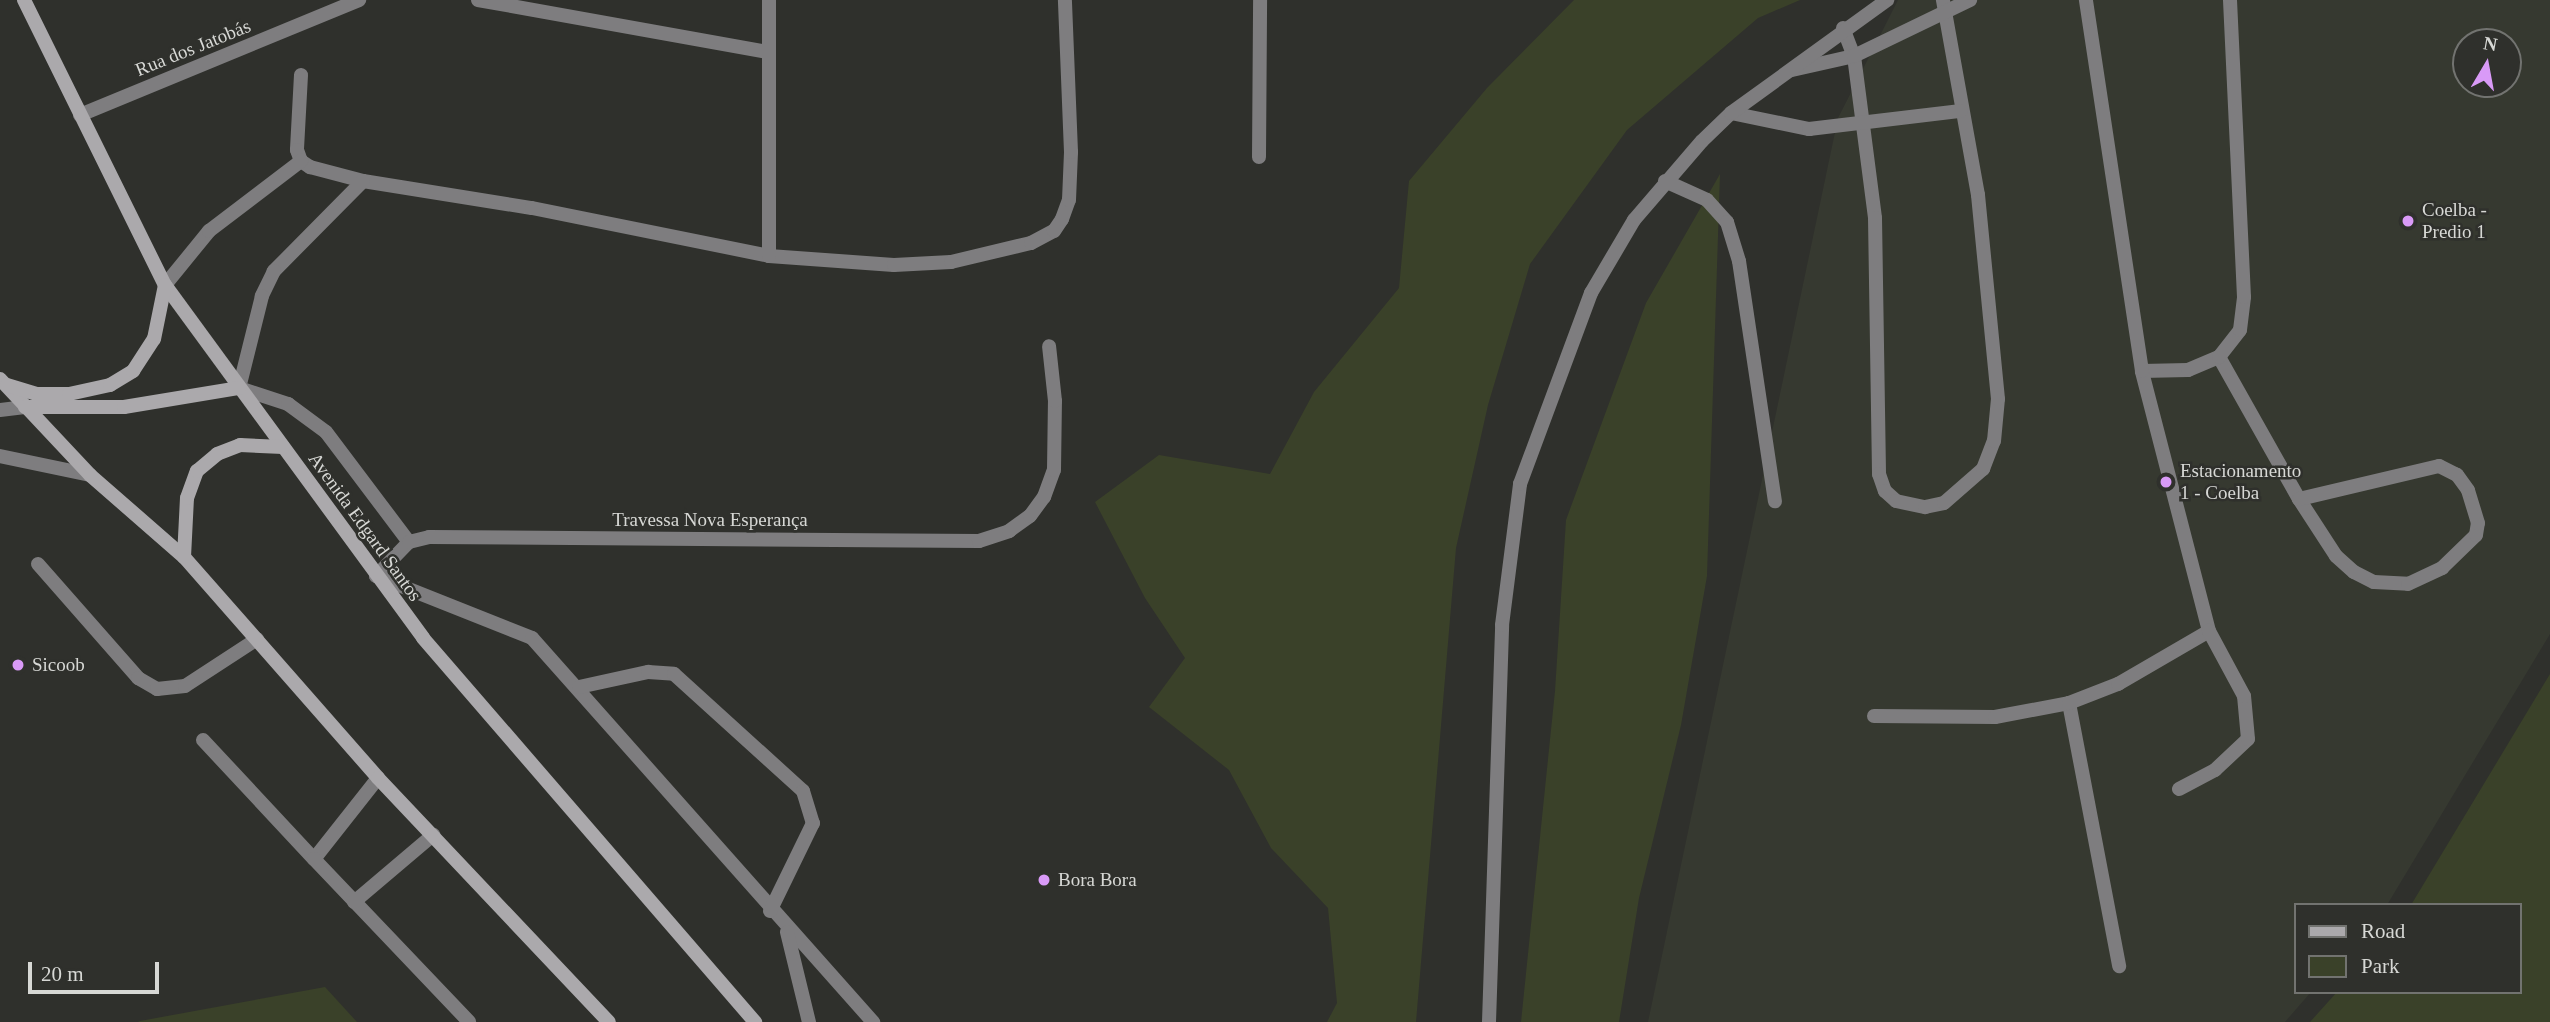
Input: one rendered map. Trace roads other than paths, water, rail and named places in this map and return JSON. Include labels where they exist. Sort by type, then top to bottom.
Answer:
[{"type":"main road","name":"Avenida Edgard Santos","points":[[24,0],[165,285],[376,576],[502,734],[755,1022]]},
{"type":"main road","points":[[3,382],[37,394],[69,394],[110,385],[133,371],[154,340],[165,285]]},
{"type":"main road","points":[[3,382],[90,475],[184,557],[378,778],[609,1022]]},
{"type":"main road","points":[[25,407],[124,407],[239,387]]},
{"type":"main road","points":[[184,557],[187,498],[197,471],[217,454],[240,445],[283,447]]},
{"type":"street","name":"Rua dos Jatobás","points":[[80,115],[359,0]]},
{"type":"street","points":[[478,0],[768,52]]},
{"type":"street","points":[[769,0],[769,256]]},
{"type":"street","points":[[301,161],[363,181],[532,208],[769,256],[894,265],[951,262],[1031,243],[1054,231],[1069,200],[1071,164],[1065,0]]},
{"type":"street","points":[[1259,157],[1260,0]]},
{"type":"street","points":[[1489,1022],[1502,625],[1520,484],[1591,293],[1634,220],[1665,181],[1731,113],[1843,28],[1886,0]]},
{"type":"street","points":[[1787,71],[1854,57],[1944,5],[1970,0]]},
{"type":"street","points":[[2086,0],[2142,371],[2209,631],[2244,696],[2248,739],[2215,770],[2179,789]]},
{"type":"street","points":[[2142,371],[2188,370],[2219,357],[2240,330],[2244,298],[2230,0]]},
{"type":"street","points":[[1843,28],[1854,57],[1865,125],[1875,218],[1879,474],[1885,491],[1896,501],[1925,507],[1944,503],[1983,469],[1994,441],[1998,399],[1978,195],[1944,5]]},
{"type":"street","points":[[301,75],[296,131],[301,161]]},
{"type":"street","points":[[1731,113],[1809,129],[1865,125],[1961,111]]},
{"type":"street","points":[[165,285],[209,231],[301,161]]},
{"type":"street","points":[[363,181],[274,271],[261,296],[239,387],[288,404],[326,432],[409,542],[376,576],[532,638],[579,687],[770,911],[873,1022]]},
{"type":"street","points":[[1665,181],[1707,200],[1727,222],[1739,261],[1774,501]]},
{"type":"street","name":"Travessa Nova Esperança","points":[[409,542],[429,537],[979,541],[1009,531],[1030,516],[1044,497],[1054,470],[1056,438],[1049,346]]},
{"type":"street","points":[[2219,357],[2300,499],[2336,556],[2374,582],[2408,584],[2442,568],[2476,536],[2479,523],[2468,490],[2457,475],[2439,466],[2300,499]]},
{"type":"street","points":[[0,411],[25,407]]},
{"type":"street","points":[[0,456],[90,475]]},
{"type":"street","points":[[38,564],[138,678],[157,689],[185,686],[257,639]]},
{"type":"street","points":[[1874,716],[1995,717],[2069,703],[2118,684],[2209,631]]},
{"type":"street","points":[[579,687],[648,672],[674,674],[803,791],[813,823],[770,911]]},
{"type":"street","points":[[2069,703],[2119,966]]},
{"type":"street","points":[[203,740],[469,1022]]},
{"type":"street","points":[[314,859],[378,778]]},
{"type":"street","points":[[354,902],[433,835]]},
{"type":"street","points":[[786,928],[809,1022]]},
{"type":"place","name":"Coelba - Predio 1","points":[[2408,221]]},
{"type":"place","name":"Estacionamento 1 - Coelba","points":[[2166,482]]},
{"type":"place","name":"Sicoob","points":[[18,665]]},
{"type":"place","name":"Bora Bora","points":[[1044,880]]}]
